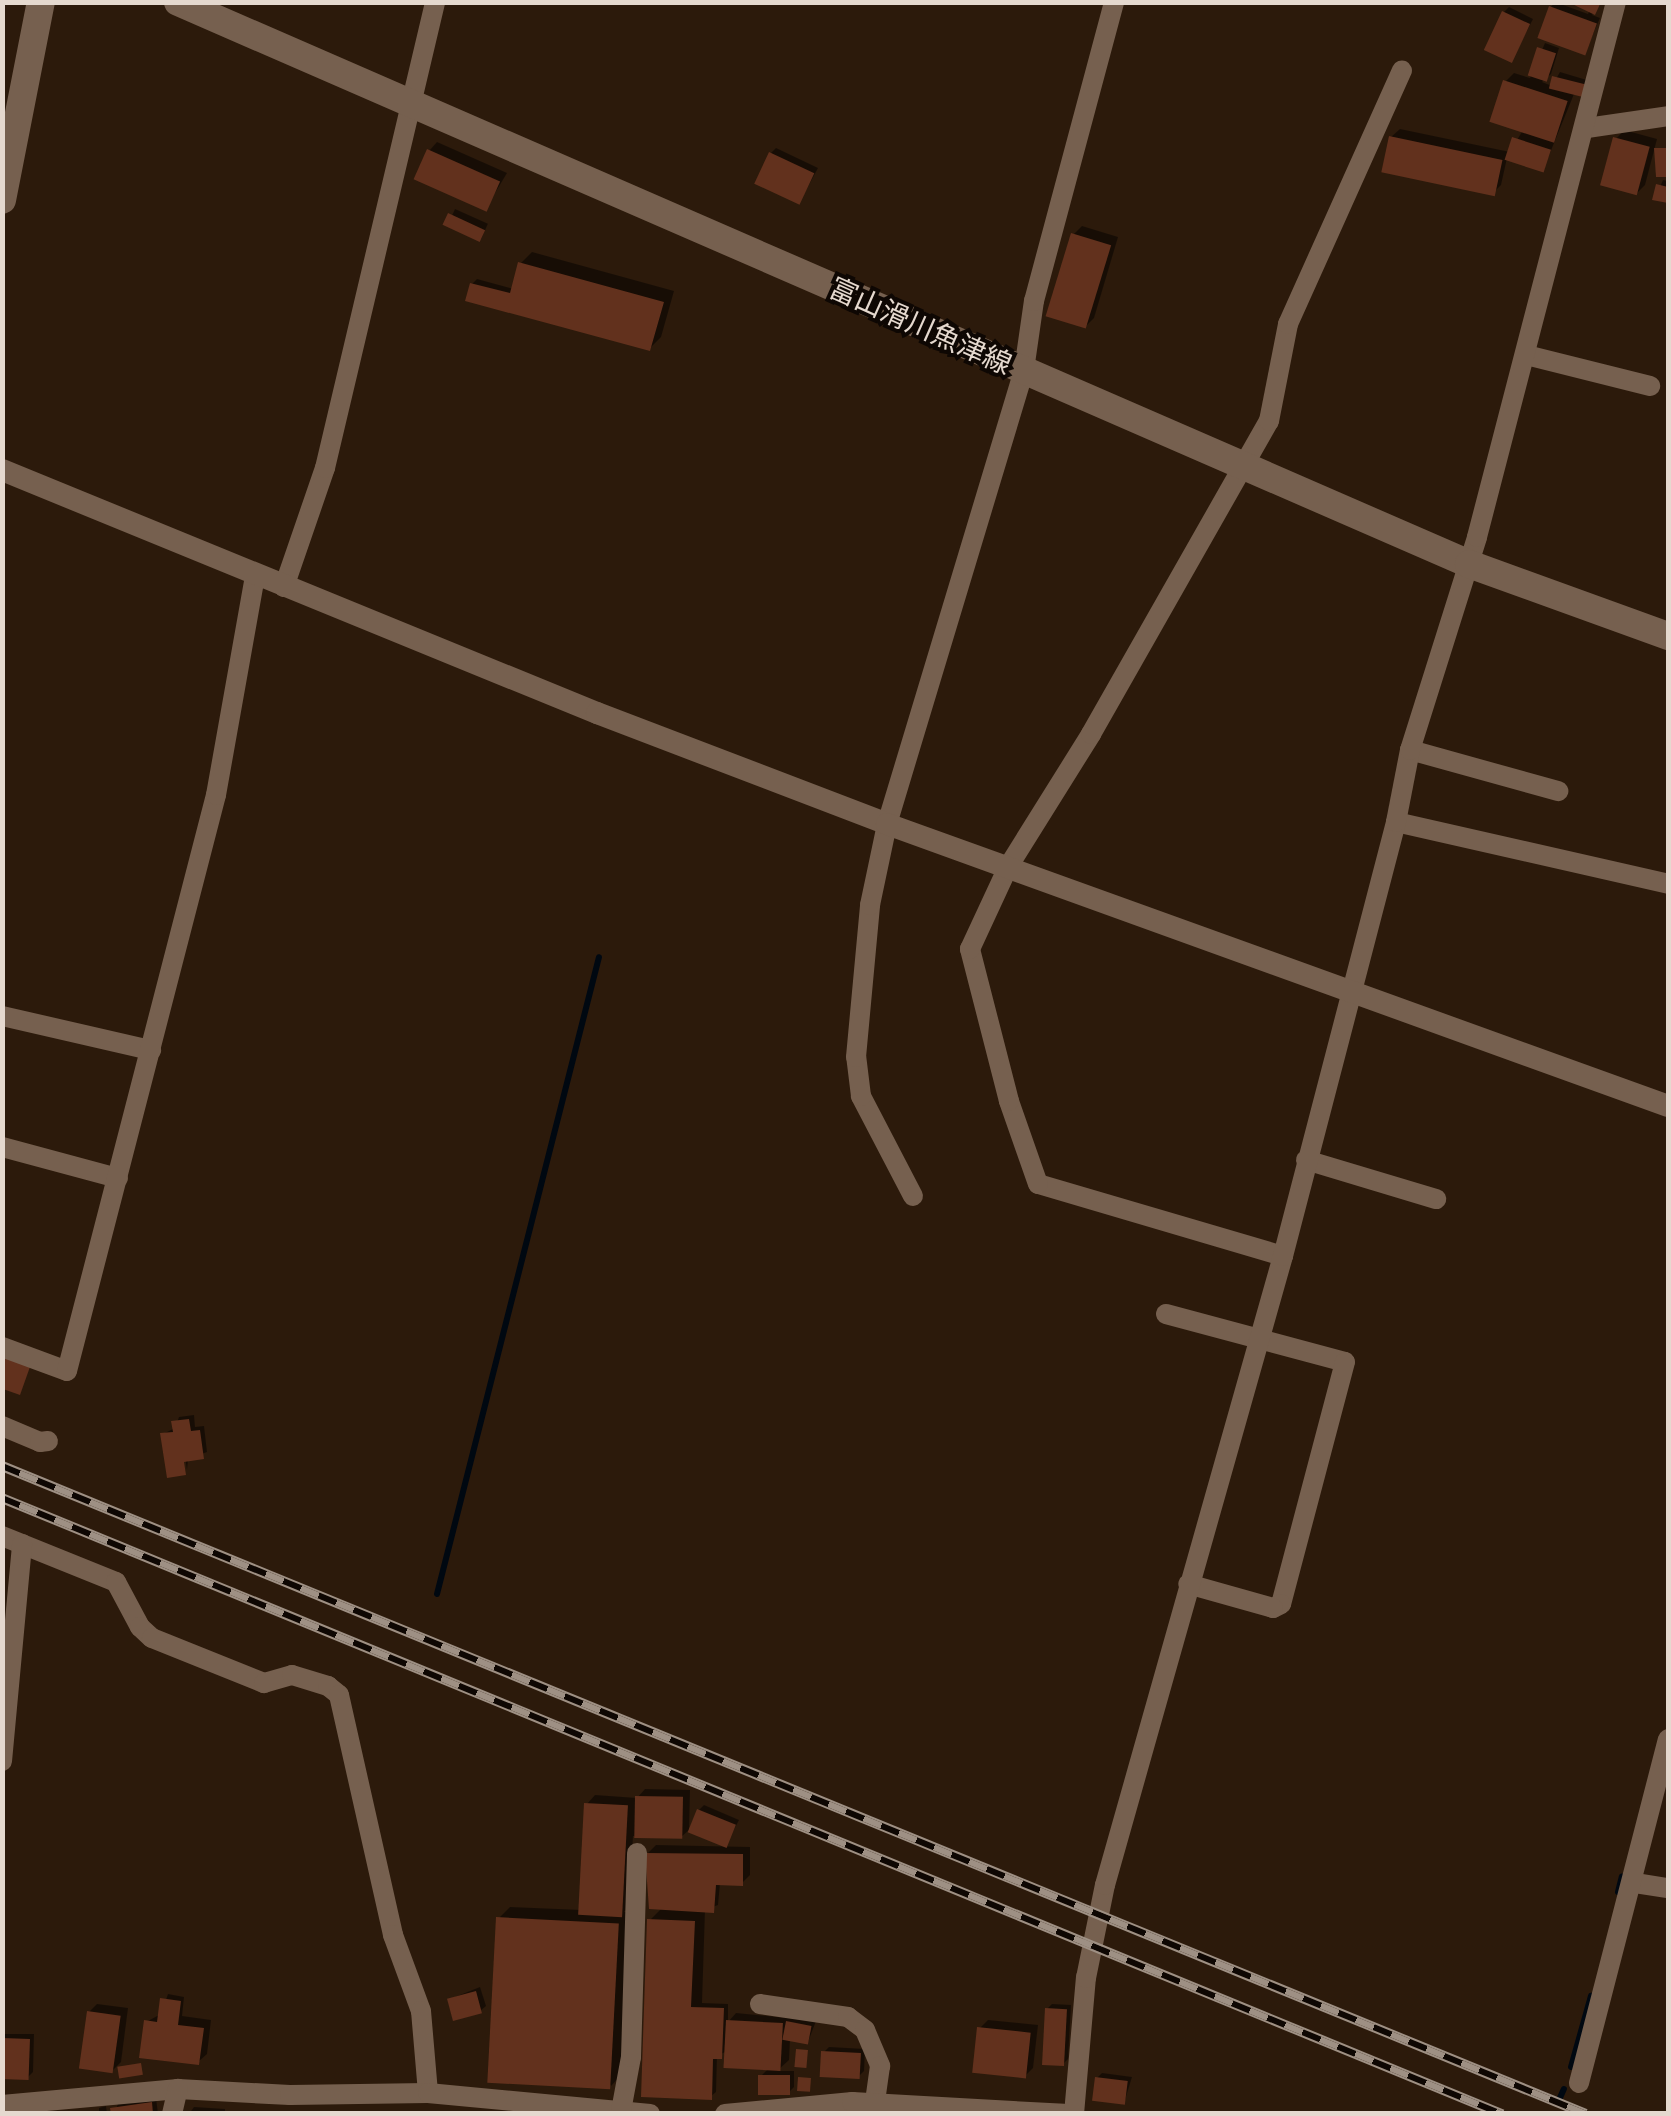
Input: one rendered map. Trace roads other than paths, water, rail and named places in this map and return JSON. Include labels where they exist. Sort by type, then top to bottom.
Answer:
[{"type":"main road","points":[[2,200],[42,2]]},
{"type":"main road","name":"富山滑川魚津線","points":[[178,2],[1469,564],[1668,636]]},
{"type":"street","points":[[284,587],[325,468],[435,2]]},
{"type":"street","points":[[914,1196],[861,1096],[856,1058],[870,906],[886,824],[1024,370],[1034,301],[1114,2]]},
{"type":"street","points":[[1074,2114],[1086,1978],[1105,1884],[1283,1256],[1396,822],[1410,750],[1469,564],[1587,128],[1616,2]]},
{"type":"street","points":[[1283,1256],[1038,1184],[1009,1101],[970,949],[1008,867],[1092,734],[1269,421],[1288,324],[1402,70]]},
{"type":"street","points":[[1587,128],[1668,116]]},
{"type":"street","points":[[1526,355],[1650,386]]},
{"type":"street","points":[[2,470],[284,587],[886,824],[1668,1106]]},
{"type":"street","points":[[2,1347],[67,1371],[216,796],[255,575]]},
{"type":"street","points":[[1410,750],[1558,790]]},
{"type":"street","points":[[1396,822],[1668,884]]},
{"type":"street","points":[[2,1016],[151,1050]]},
{"type":"street","points":[[2,1147],[118,1178]]},
{"type":"street","points":[[1306,1160],[1436,1199]]},
{"type":"street","points":[[1166,1314],[1345,1362],[1282,1604],[1273,1608],[1188,1584]]},
{"type":"street","points":[[2,1426],[40,1442],[48,1441]]},
{"type":"street","points":[[2,1761],[12,1540],[116,1582],[140,1627],[152,1638],[264,1683],[292,1675],[328,1686],[339,1696],[393,1935],[421,2011],[440,2100]]},
{"type":"street","points":[[1579,2083],[1635,1883],[1668,1739]]},
{"type":"street","points":[[621,2111],[631,2057],[637,1853]]},
{"type":"street","points":[[1635,1883],[1668,1888]]},
{"type":"street","points":[[760,2004],[848,2017],[866,2030],[880,2066],[875,2103]]},
{"type":"street","points":[[172,2114],[178,2089]]},
{"type":"street","points":[[2,2104],[178,2089],[650,2114]]},
{"type":"street","points":[[726,2114],[875,2103],[1064,2114]]},
{"type":"waterway","points":[[437,1594],[599,957]]},
{"type":"waterway","points":[[1618,1892],[1622,1876]]},
{"type":"waterway","points":[[1571,2067],[1591,1996]]},
{"type":"waterway","points":[[1559,2100],[1564,2089]]},
{"type":"railway","points":[[2,1466],[1586,2114]]},
{"type":"railway","points":[[2,1498],[1502,2114]]}]
